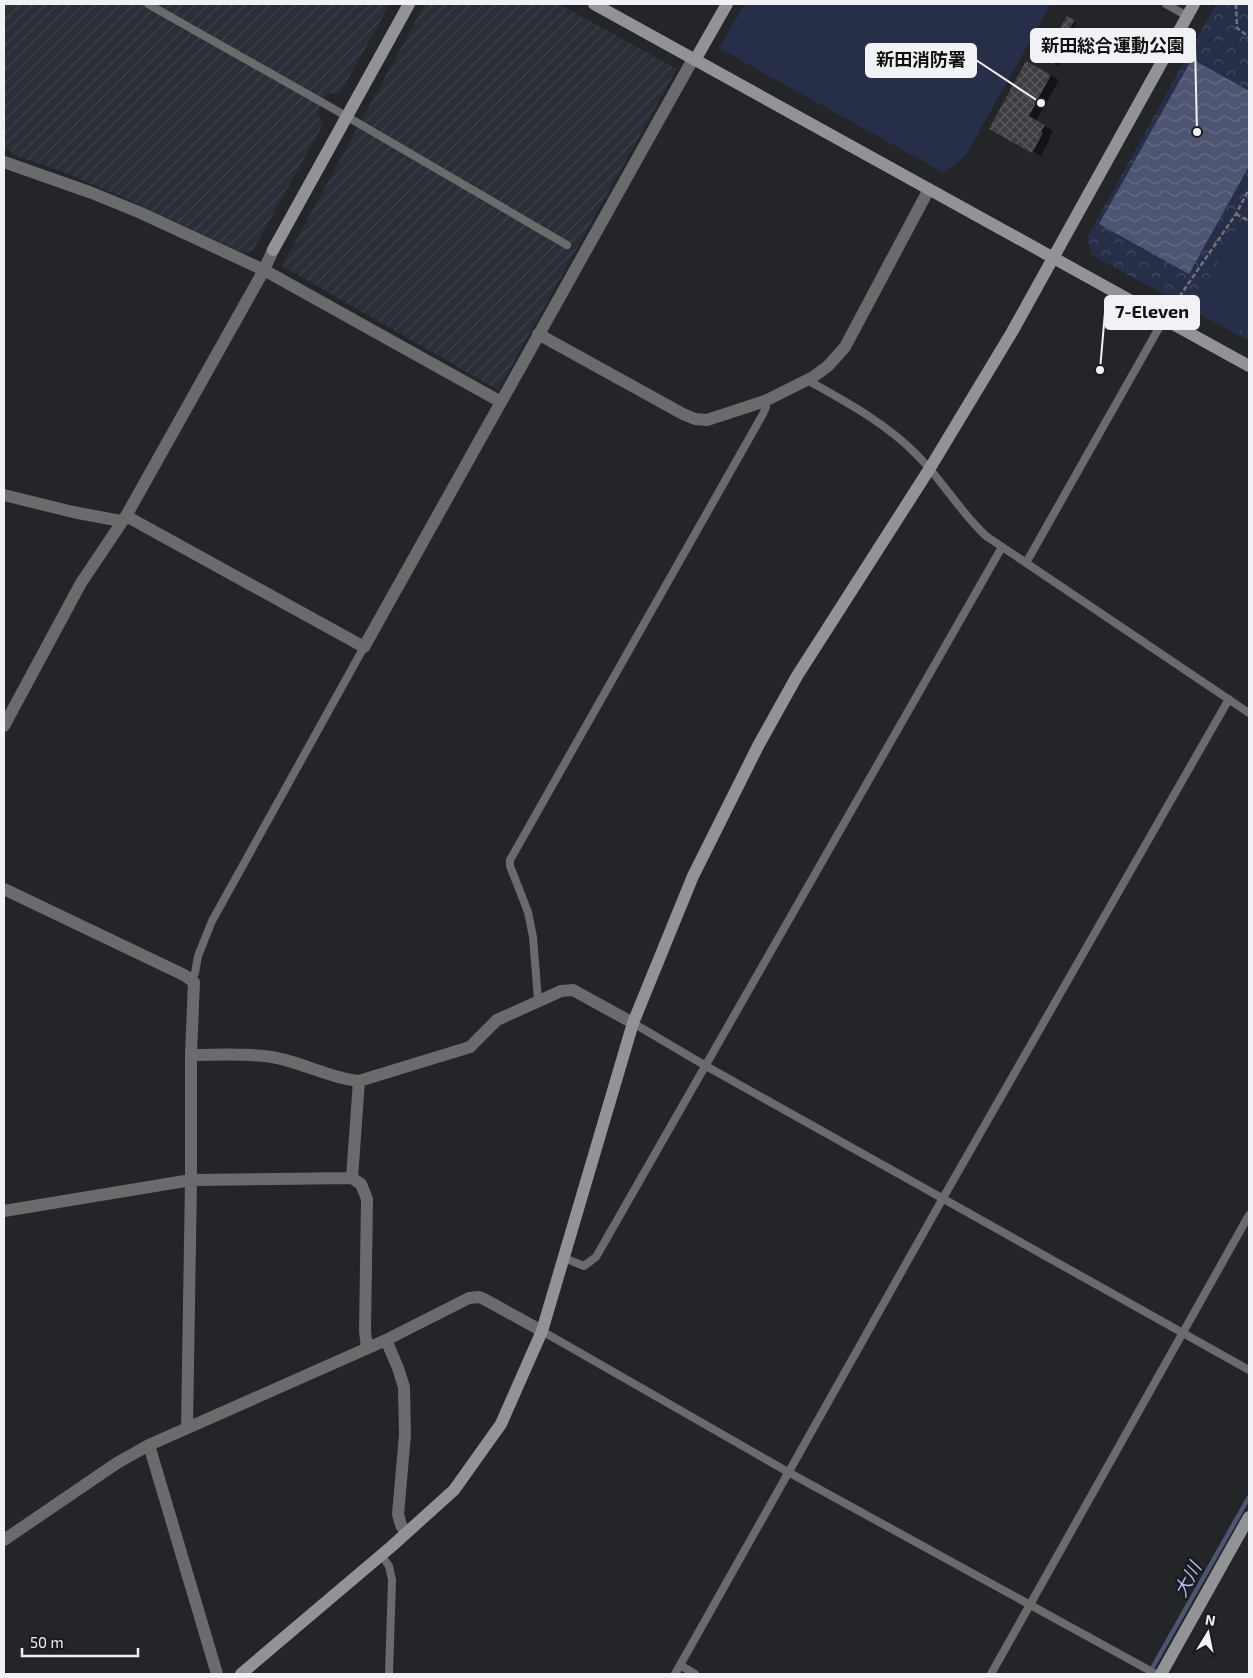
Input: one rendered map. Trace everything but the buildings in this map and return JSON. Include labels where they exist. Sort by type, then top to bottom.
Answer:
[{"type":"street","points":[[4,726],[82,583],[123,519],[264,270],[346,116],[409,4]]},
{"type":"street","points":[[594,4],[1249,366]]},
{"type":"street","points":[[4,495],[72,512],[123,519],[364,647],[538,334],[727,4]]},
{"type":"street","points":[[241,1674],[454,1490],[501,1424],[542,1331],[633,1023],[693,876],[758,746],[797,676],[930,468],[1012,332],[1194,4]]},
{"type":"street","points":[[4,162],[92,193],[141,213],[264,270],[501,402]]},
{"type":"street","points":[[538,334],[695,419],[707,420],[765,401],[807,380],[828,366],[845,347],[929,189]]},
{"type":"street","points":[[4,889],[191,980],[194,985],[191,1055],[187,1428]]},
{"type":"street","points":[[191,1055],[249,1055],[273,1058],[343,1079],[359,1080],[470,1047],[497,1020],[538,1000],[561,991],[573,990],[633,1023]]},
{"type":"street","points":[[352,1178],[359,1080]]},
{"type":"street","points":[[4,1210],[191,1180],[352,1178],[361,1184],[367,1199],[365,1331],[368,1348]]},
{"type":"street","points":[[4,1540],[117,1463],[149,1445],[386,1340],[469,1298],[479,1297],[542,1331]]},
{"type":"street","points":[[386,1340],[404,1387],[405,1434],[398,1514],[401,1526],[406,1533]]},
{"type":"street","points":[[149,1445],[217,1674]]},
{"type":"street","points":[[1161,1674],[1249,1517]]},
{"type":"lane","points":[[148,4],[346,116],[567,245]]},
{"type":"lane","points":[[1166,4],[1187,16]]},
{"type":"lane","points":[[1026,563],[1164,320]]},
{"type":"lane","points":[[807,380],[863,412],[916,453],[977,528],[986,536],[1249,713]]},
{"type":"lane","points":[[538,1000],[533,937],[528,912],[510,866],[510,860],[763,414],[766,407],[765,401]]},
{"type":"lane","points":[[564,1258],[584,1266],[596,1258],[1002,547]]},
{"type":"lane","points":[[191,980],[212,921],[364,647]]},
{"type":"lane","points":[[675,1674],[943,1198],[1229,699]]},
{"type":"lane","points":[[633,1023],[706,1066],[1249,1370]]},
{"type":"lane","points":[[991,1674],[1249,1215]]},
{"type":"lane","points":[[542,1331],[788,1472],[1156,1674]]},
{"type":"lane","points":[[381,1555],[389,1566],[392,1580],[389,1674]]},
{"type":"lane","points":[[680,1665],[695,1674]]},
{"type":"path","points":[[1236,4],[1237,28],[1249,37]]},
{"type":"path","points":[[1164,320],[1236,214],[1249,189]]},
{"type":"path","points":[[1236,214],[1249,221]]},
{"type":"shaded area","points":[[4,4],[390,4],[341,92],[327,94],[317,112],[323,125],[253,250],[243,253],[127,199],[53,168],[13,155],[11,151],[4,148]]},
{"type":"shaded area","points":[[425,4],[559,4],[677,69],[498,390],[282,266]]},
{"type":"green space","points":[[744,4],[1051,4],[966,155],[944,173],[719,48]]},
{"type":"green space","points":[[1216,4],[1249,4],[1249,341],[1092,255],[1087,238]]},
{"type":"green space","points":[[1236,229],[1249,236],[1249,334],[1195,304]]},
{"type":"water","points":[[1192,59],[1249,91],[1249,166],[1189,274],[1099,224]]},
{"type":"waterway","name":"大川","points":[[1150,1672],[1249,1497]]},
{"type":"place","name":"新田消防署","points":[[1041,103]]},
{"type":"place","name":"新田総合運動公園","points":[[1197,132]]},
{"type":"place","name":"7-Eleven","points":[[1100,370]]}]
